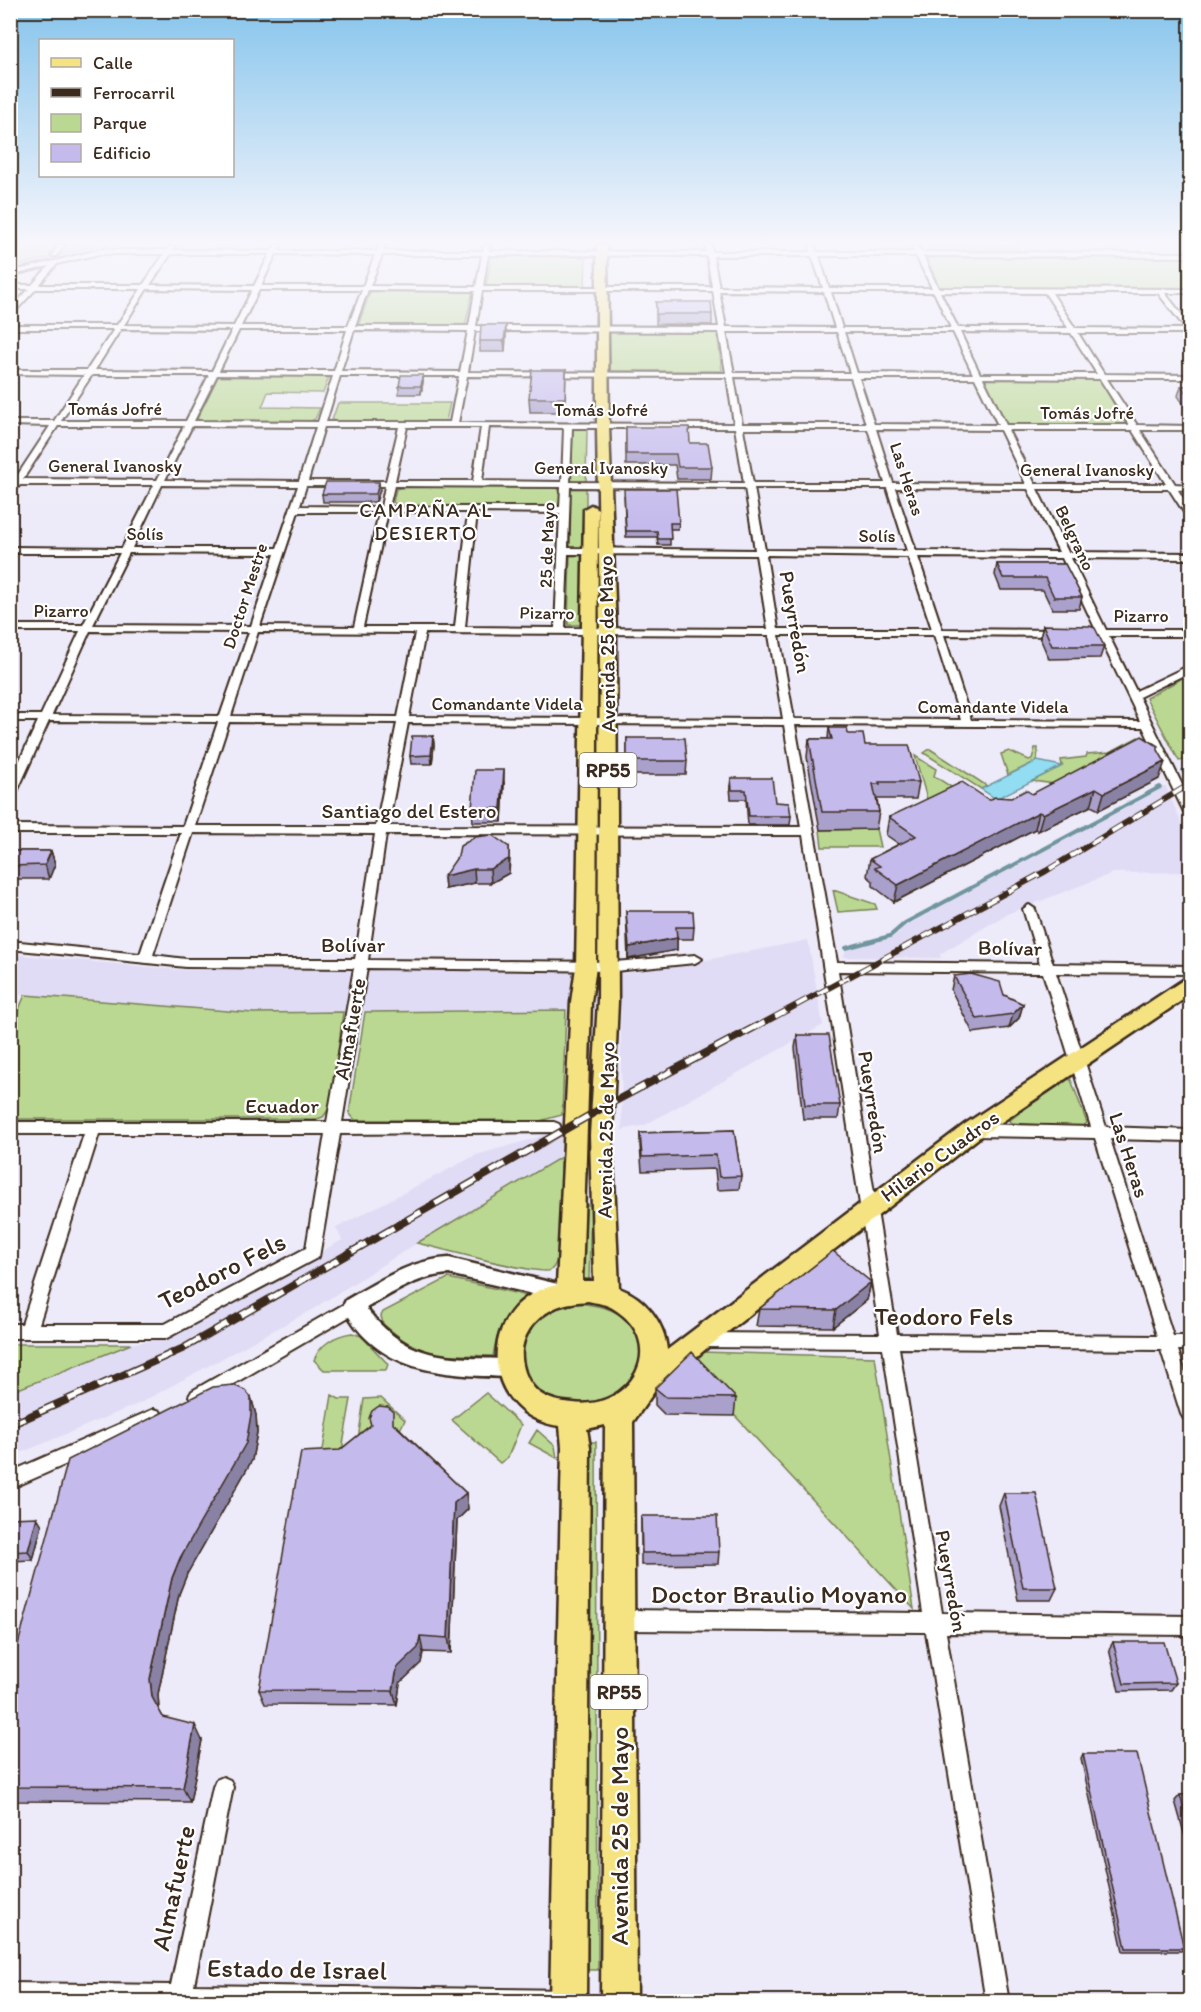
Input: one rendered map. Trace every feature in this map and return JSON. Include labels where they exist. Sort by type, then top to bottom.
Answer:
[{"type":"main road","name":"Avenida 25 de Mayo","points":[[594,339],[598,551],[589,631],[588,831],[597,968],[609,1001],[602,1135],[607,1294]]},
{"type":"main road","name":"Avenida 25 de Mayo","points":[[566,1292],[581,1002],[597,968],[608,831],[608,631],[598,551]]},
{"type":"main road","name":"Hilario Cuadros","points":[[644,1387],[698,1340],[973,1130],[1191,985]]},
{"type":"main road","points":[[644,1387],[629,1402],[612,1412],[592,1417],[572,1418],[542,1409],[527,1398],[515,1384],[508,1368],[507,1353],[516,1323],[540,1301],[566,1292],[588,1290],[607,1294],[634,1309],[651,1333],[663,1341],[679,1343],[698,1340]]},
{"type":"main road","name":"Avenida 25 de Mayo","points":[[619,2001],[618,1431],[620,1418],[644,1387],[654,1362],[655,1347],[651,1333]]},
{"type":"main road","name":"Avenida 25 de Mayo","points":[[572,1418],[576,1447],[573,2001]]},
{"type":"street","points":[[10,493],[14,482],[56,424],[112,339]]},
{"type":"street","points":[[10,794],[87,628],[231,339]]},
{"type":"street","name":"Doctor Mestre","points":[[145,959],[303,483],[348,339]]},
{"type":"street","points":[[454,425],[468,339]]},
{"type":"street","name":"Pueyrredón","points":[[723,339],[790,722],[998,2001]]},
{"type":"street","name":"Las Heras","points":[[843,339],[967,723]]},
{"type":"street","name":"Belgrano","points":[[959,339],[1101,633],[1191,812]]},
{"type":"street","points":[[1078,339],[1104,376],[1191,515]]},
{"type":"street","points":[[10,372],[1191,377]]},
{"type":"street","name":"Tomás Jofré","points":[[10,423],[1191,428]]},
{"type":"street","points":[[358,629],[403,425]]},
{"type":"street","points":[[477,484],[485,425]]},
{"type":"street","name":"25 de Mayo","points":[[560,630],[568,425]]},
{"type":"street","name":"General Ivanosky","points":[[14,482],[1191,487]]},
{"type":"street","points":[[294,509],[565,510]]},
{"type":"street","points":[[460,629],[473,510]]},
{"type":"street","name":"Solís","points":[[10,550],[280,551]]},
{"type":"street","name":"Solís","points":[[563,551],[1191,556]]},
{"type":"street","name":"Pizarro","points":[[10,628],[1191,633]]},
{"type":"street","name":"Almafuerte","points":[[313,1252],[381,830],[422,629]]},
{"type":"street","points":[[1134,696],[1191,668]]},
{"type":"street","name":"Comandante Videla","points":[[10,718],[1147,724]]},
{"type":"street","name":"Santiago del Estero","points":[[10,829],[808,831]]},
{"type":"street","name":"Las Heras","points":[[1029,909],[1191,1414]]},
{"type":"street","name":"Bolívar","points":[[10,945],[186,963],[567,965],[597,968],[636,967],[696,959]]},
{"type":"street","name":"Bolívar","points":[[830,966],[1191,970]]},
{"type":"street","name":"Ecuador","points":[[10,1128],[554,1128]]},
{"type":"street","points":[[28,1331],[93,1129]]},
{"type":"street","points":[[973,1130],[1191,1135]]},
{"type":"street","name":"Teodoro Fels","points":[[10,1331],[167,1331],[313,1252]]},
{"type":"street","points":[[10,1481],[177,1407],[413,1273],[438,1266],[449,1266],[566,1292]]},
{"type":"street","points":[[353,1306],[361,1318],[398,1353],[412,1360],[431,1364],[508,1368]]},
{"type":"street","name":"Teodoro Fels","points":[[698,1340],[1191,1343]]},
{"type":"street","name":"Doctor Braulio Moyano","points":[[620,1620],[1191,1625]]},
{"type":"street","name":"Almafuerte","points":[[180,1999],[223,1787]]},
{"type":"street","name":"Estado de Israel","points":[[10,1994],[180,1999],[573,2001]]},
{"type":"shaded area","points":[[1160,787],[1166,787],[1190,843],[1190,872],[1113,873],[1007,914],[940,954],[941,958],[844,957],[846,948],[890,936],[905,923]]},
{"type":"shaded area","points":[[808,940],[823,1025],[645,1125],[622,1130],[620,974],[681,965]]},
{"type":"shaded area","points":[[10,954],[180,970],[571,969],[580,973],[573,1002],[566,1010],[253,1013],[11,994]]},
{"type":"shaded area","points":[[565,1121],[567,1155],[417,1243],[313,1309],[140,1403],[11,1457],[11,1392],[131,1344],[170,1337],[342,1240],[336,1228],[476,1155],[536,1138]]},
{"type":"green space","points":[[609,339],[718,339],[722,371],[608,371]]},
{"type":"green space","points":[[223,375],[325,375],[329,377],[323,393],[268,392],[262,407],[320,408],[315,419],[311,421],[204,421],[197,419],[218,377]]},
{"type":"green space","points":[[984,377],[1098,377],[1126,424],[1005,424]]},
{"type":"green space","points":[[338,403],[450,403],[446,421],[335,421],[332,420]]},
{"type":"green space","points":[[573,429],[587,429],[586,482],[571,482]]},
{"type":"green space","points":[[403,487],[555,487],[561,491],[560,504],[553,507],[397,505],[393,502],[396,489]]},
{"type":"green space","points":[[571,488],[586,488],[586,548],[570,548]]},
{"type":"green space","points":[[570,554],[586,554],[585,625],[568,625]]},
{"type":"green space","points":[[1190,674],[1190,759],[1179,761],[1146,698]]},
{"type":"green space","points":[[1138,737],[1142,747],[1071,786],[1032,781],[1062,766],[1061,760],[1110,752]]},
{"type":"green space","points":[[1035,748],[1038,748],[1037,761],[1008,775],[1001,754],[1009,751],[1029,760],[1032,759]]},
{"type":"green space","points":[[930,749],[987,786],[981,789],[924,753]]},
{"type":"green space","points":[[915,756],[936,769],[934,776],[967,797],[926,805],[927,799]]},
{"type":"green space","points":[[876,829],[880,847],[822,847],[820,830]]},
{"type":"green space","points":[[833,890],[875,904],[877,909],[838,912]]},
{"type":"green space","points":[[25,995],[253,1013],[343,1012],[331,1106],[323,1117],[317,1119],[11,1119],[11,1016],[16,1016]]},
{"type":"green space","points":[[566,1010],[562,1115],[532,1123],[510,1120],[355,1120],[349,1113],[365,1012]]},
{"type":"green space","points":[[1062,1079],[1071,1080],[1087,1123],[1080,1128],[1009,1121]]},
{"type":"green space","points":[[561,1157],[561,1234],[556,1262],[551,1270],[510,1266],[417,1243]]},
{"type":"green space","points":[[586,1205],[591,1205],[589,1280],[583,1280]]},
{"type":"green space","points":[[448,1278],[537,1298],[519,1308],[506,1320],[498,1335],[493,1356],[421,1354],[383,1324],[381,1316],[383,1312]]},
{"type":"green space","points":[[575,1303],[602,1307],[619,1314],[637,1335],[642,1352],[638,1372],[614,1400],[576,1408],[552,1401],[535,1391],[523,1373],[520,1362],[522,1342],[532,1323],[549,1311]]},
{"type":"green space","points":[[352,1333],[361,1336],[388,1364],[386,1370],[324,1370],[314,1360],[320,1349],[329,1341]]},
{"type":"green space","points":[[11,1344],[131,1344],[11,1392]]},
{"type":"green space","points":[[701,1352],[875,1357],[914,1609],[688,1365]]},
{"type":"green space","points":[[486,1393],[521,1425],[508,1457],[500,1463],[452,1420]]},
{"type":"green space","points":[[332,1395],[339,1399],[351,1399],[339,1467],[320,1468]]},
{"type":"green space","points":[[381,1398],[405,1420],[397,1435],[355,1460],[364,1399]]},
{"type":"green space","points":[[537,1430],[555,1446],[557,1458],[529,1443]]},
{"type":"green space","points":[[588,1442],[596,1442],[598,1970],[588,1970]]},
{"type":"water","points":[[1037,761],[1062,766],[996,799],[981,789]]},
{"type":"building","points":[[480,339],[504,339],[504,341],[480,341]]},
{"type":"building","points":[[532,370],[566,370],[565,398],[529,398]]},
{"type":"building","points":[[401,375],[423,375],[421,386],[399,386]]},
{"type":"building","points":[[1181,386],[1191,386],[1191,397],[1189,397]]},
{"type":"building","points":[[626,427],[689,427],[690,443],[708,443],[712,467],[678,467],[676,454],[626,454]]},
{"type":"building","points":[[326,482],[379,482],[376,494],[322,494]]},
{"type":"building","points":[[624,489],[676,489],[679,523],[670,523],[671,539],[658,539],[657,531],[626,531]]},
{"type":"building","points":[[997,564],[1065,564],[1082,597],[1054,597],[1045,578],[1003,578]]},
{"type":"building","points":[[1043,625],[1090,626],[1095,628],[1104,646],[1052,646]]},
{"type":"building","points":[[829,728],[847,728],[848,734],[863,734],[865,745],[909,745],[919,782],[873,784],[879,812],[822,812],[809,739],[832,739]]},
{"type":"building","points":[[412,736],[433,736],[431,755],[410,756]]},
{"type":"building","points":[[1142,736],[1158,746],[1165,762],[1104,793],[1096,788],[1043,814],[1039,812],[898,885],[875,868],[880,866],[870,859],[916,836],[889,817],[962,782],[989,800],[995,797],[1011,798],[1026,790],[1032,794]]},
{"type":"building","points":[[627,738],[685,738],[687,761],[627,761]]},
{"type":"building","points":[[475,770],[504,770],[501,808],[472,809]]},
{"type":"building","points":[[731,778],[772,778],[775,802],[789,803],[791,816],[749,816],[746,790],[732,790]]},
{"type":"building","points":[[492,835],[509,847],[509,859],[490,869],[474,869],[444,876],[458,856],[460,846],[475,837]]},
{"type":"building","points":[[10,851],[51,851],[45,865],[10,866]]},
{"type":"building","points":[[626,911],[693,911],[694,927],[676,927],[677,938],[629,947]]},
{"type":"building","points":[[971,974],[1000,982],[1004,995],[1023,1004],[1013,1014],[977,1019],[954,976]]},
{"type":"building","points":[[797,1035],[829,1035],[840,1105],[805,1105]]},
{"type":"building","points":[[734,1130],[741,1176],[719,1177],[716,1155],[642,1157],[640,1133]]},
{"type":"building","points":[[833,1251],[871,1282],[836,1310],[759,1309]]},
{"type":"building","points":[[692,1352],[736,1398],[666,1397],[655,1388]]},
{"type":"building","points":[[233,1385],[245,1390],[251,1397],[251,1415],[246,1443],[180,1558],[172,1578],[150,1679],[152,1697],[163,1717],[195,1725],[183,1788],[10,1787],[10,1674],[68,1460],[213,1387]]},
{"type":"building","points":[[379,1406],[388,1407],[393,1411],[393,1423],[466,1493],[454,1503],[448,1638],[420,1636],[418,1648],[397,1668],[393,1691],[259,1690],[301,1452],[340,1450],[371,1425],[369,1418],[372,1411]]},
{"type":"building","points":[[1004,1493],[1036,1493],[1057,1588],[1023,1588]]},
{"type":"building","points":[[641,1516],[717,1516],[719,1552],[642,1553]]},
{"type":"building","points":[[37,1517],[28,1551],[10,1552],[10,1518]]},
{"type":"building","points":[[1113,1642],[1164,1642],[1176,1683],[1124,1684]]},
{"type":"building","points":[[1083,1754],[1137,1754],[1184,1948],[1126,1948]]},
{"type":"building","points":[[1180,1795],[1191,1795],[1191,1833]]},
{"type":"waterway","points":[[1183,771],[1190,770]]},
{"type":"waterway","points":[[846,948],[890,936],[905,923],[1160,787]]},
{"type":"railway","points":[[754,1028],[1046,871],[1190,784]]},
{"type":"railway","points":[[10,1425],[184,1348],[604,1107],[757,1026]]},
{"type":"district","name":"CAMPAÑA AL DESIERTO","points":[[426,522]]}]
